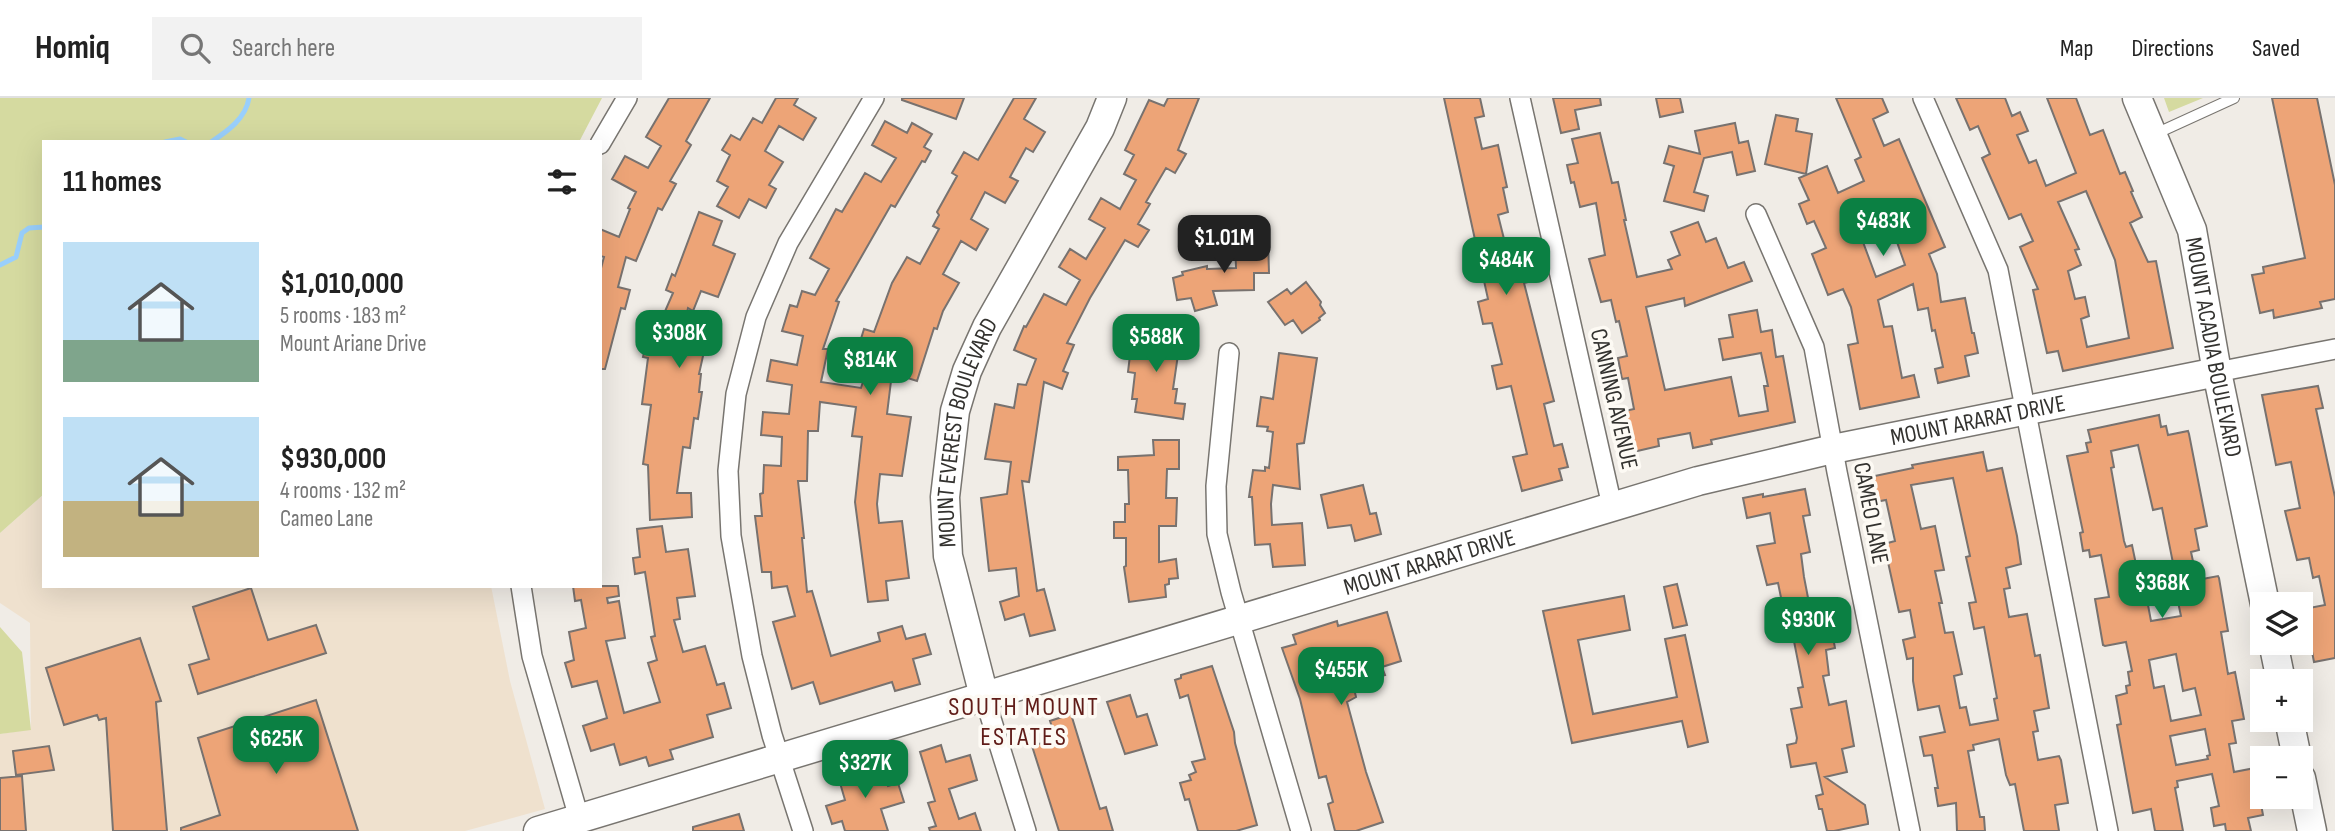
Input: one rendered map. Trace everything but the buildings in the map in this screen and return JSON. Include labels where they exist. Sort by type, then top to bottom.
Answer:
[{"type":"street","points":[[602,141],[627,98]]},
{"type":"street","points":[[803,831],[779,759],[752,656],[730,536],[728,471],[736,394],[756,317],[788,243],[874,98]]},
{"type":"street","name":"MOUNT EVEREST BOULEVARD","points":[[1026,831],[984,696],[948,556],[945,497],[955,411],[967,371],[988,327],[1100,128],[1112,98]]},
{"type":"street","name":"CANNING AVENUE","points":[[1520,98],[1612,506]]},
{"type":"street","points":[[1923,98],[1998,270],[2108,831]]},
{"type":"street","name":"MOUNT ACADIA BOULEVARD","points":[[2137,98],[2192,230],[2217,372],[2263,592]]},
{"type":"street","name":"CAMEO LANE","points":[[1756,214],[1814,347],[1910,831]]},
{"type":"street","name":"MOUNT ARARAT DRIVE","points":[[538,831],[1698,481],[1833,449],[2335,349]]},
{"type":"street","points":[[1229,353],[1216,486],[1217,534],[1301,831]]},
{"type":"street","points":[[521,588],[532,656],[579,818]]},
{"type":"street","points":[[2307,809],[2312,831]]},
{"type":"lane","points":[[2153,135],[2234,98]]},
{"type":"shaded area","points":[[42,496],[42,588],[491,588],[510,681],[545,809],[465,831],[0,831],[0,734],[31,729],[30,623],[0,603],[0,533]]},
{"type":"green space","points":[[0,98],[602,98],[580,140],[42,140],[42,496],[0,533]]},
{"type":"green space","points":[[2164,98],[2203,98],[2169,112]]},
{"type":"green space","points":[[0,627],[22,652],[31,730],[0,734]]},
{"type":"waterway","points":[[214,140],[240,118],[249,98]]},
{"type":"waterway","points":[[175,140],[182,140]]},
{"type":"waterway","points":[[0,265],[16,257],[22,233],[29,228],[42,227]]},
{"type":"district","name":"SOUTH MOUNT ESTATES","points":[[1024,722]]}]
